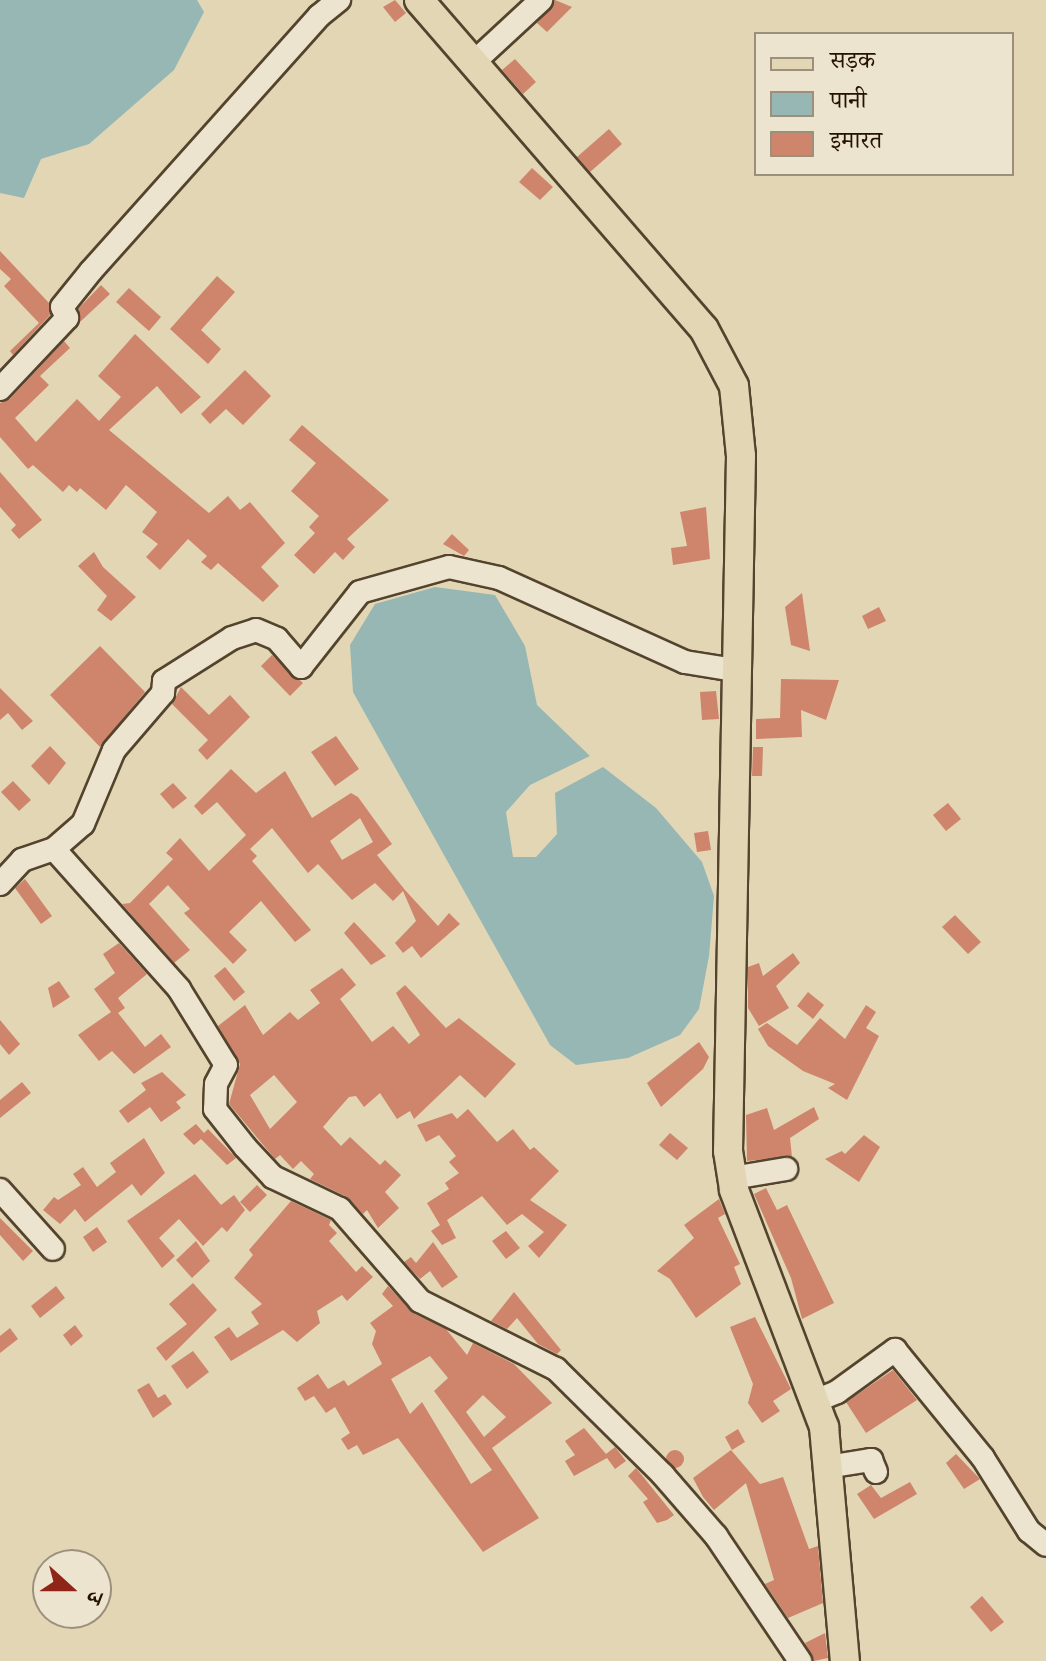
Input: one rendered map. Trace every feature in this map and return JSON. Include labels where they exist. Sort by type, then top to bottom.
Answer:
[{"type":"main road","points":[[419,0],[704,329],[722,358],[734,386],[741,456],[728,1151],[732,1178],[815,1401],[827,1467],[845,1661]]},
{"type":"street","points":[[0,389],[67,318],[62,307],[91,271],[319,16],[339,0]]},
{"type":"street","points":[[473,63],[541,0]]},
{"type":"street","points":[[0,884],[22,860],[54,849],[83,824],[114,750],[163,693],[164,681],[232,638],[256,630],[277,639],[301,667],[360,592],[449,567],[499,578],[685,662],[735,670]]},
{"type":"street","points":[[54,849],[179,989],[226,1065],[216,1084],[215,1109],[245,1147],[273,1177],[340,1209],[420,1301],[556,1369],[663,1475],[716,1536],[800,1661]]},
{"type":"street","points":[[732,1178],[786,1169]]},
{"type":"street","points":[[0,1190],[53,1249]]},
{"type":"street","points":[[815,1401],[837,1392],[895,1350],[983,1458],[1029,1531],[1046,1545]]},
{"type":"street","points":[[827,1467],[871,1460],[876,1472]]},
{"type":"water","points":[[0,0],[197,0],[204,12],[174,70],[89,144],[41,159],[24,198],[0,193]]},
{"type":"water","points":[[435,587],[495,595],[525,646],[537,705],[590,756],[530,785],[506,812],[513,857],[536,857],[557,834],[555,793],[603,767],[656,808],[702,862],[714,896],[709,956],[699,1009],[680,1035],[628,1058],[576,1065],[550,1045],[353,692],[350,645],[375,604]]},
{"type":"building","points":[[395,0],[406,13],[395,22],[383,7]]},
{"type":"building","points":[[555,0],[572,7],[547,32],[537,23]]},
{"type":"building","points":[[515,59],[536,82],[523,94],[502,70]]},
{"type":"building","points":[[609,129],[622,144],[590,172],[577,157]]},
{"type":"building","points":[[532,168],[553,187],[540,200],[519,182]]},
{"type":"building","points":[[0,251],[49,303],[50,315],[13,355],[10,351],[39,323],[4,286],[11,279],[0,269]]},
{"type":"building","points":[[217,276],[235,292],[201,330],[221,349],[208,364],[170,329]]},
{"type":"building","points":[[101,285],[110,294],[80,322],[78,309]]},
{"type":"building","points":[[129,288],[161,317],[149,331],[116,302]]},
{"type":"building","points":[[135,334],[201,397],[181,414],[157,386],[109,430],[209,513],[228,496],[240,510],[250,502],[285,543],[261,567],[279,586],[263,602],[218,563],[211,570],[201,562],[207,556],[188,539],[160,570],[146,557],[158,544],[142,532],[157,512],[126,485],[106,510],[80,488],[77,492],[69,485],[63,492],[33,465],[28,469],[0,437],[0,403],[10,399],[64,341],[70,348],[40,376],[49,385],[15,418],[36,442],[77,399],[99,421],[121,397],[98,376]]},
{"type":"building","points":[[245,370],[271,396],[243,425],[226,409],[210,424],[201,414]]},
{"type":"building","points":[[302,425],[389,500],[347,539],[355,547],[343,560],[335,552],[314,574],[294,555],[315,533],[309,527],[319,516],[291,491],[316,463],[289,440]]},
{"type":"building","points":[[0,472],[42,520],[19,539],[11,530],[16,525],[0,507]]},
{"type":"building","points":[[706,507],[710,559],[673,565],[671,548],[687,546],[680,512]]},
{"type":"building","points":[[452,534],[469,550],[464,556],[443,544]]},
{"type":"building","points":[[94,552],[103,567],[136,597],[111,621],[97,610],[107,596],[78,566]]},
{"type":"building","points":[[802,593],[810,651],[791,645],[785,607]]},
{"type":"building","points":[[879,607],[886,621],[868,629],[862,616]]},
{"type":"building","points":[[100,646],[145,692],[100,747],[50,695]]},
{"type":"building","points":[[272,655],[303,683],[290,696],[261,666]]},
{"type":"building","points":[[781,679],[839,680],[826,720],[801,710],[802,737],[756,739],[756,719],[780,718]]},
{"type":"building","points":[[181,687],[209,715],[230,695],[250,717],[207,760],[198,750],[208,740],[172,704]]},
{"type":"building","points":[[0,688],[33,721],[22,730],[8,713],[0,720]]},
{"type":"building","points":[[716,691],[719,719],[702,720],[700,692]]},
{"type":"building","points":[[336,736],[359,769],[335,786],[311,752]]},
{"type":"building","points":[[50,746],[66,763],[49,785],[31,766]]},
{"type":"building","points":[[753,747],[763,747],[762,776],[752,776]]},
{"type":"building","points":[[231,769],[256,793],[285,771],[312,818],[351,793],[358,797],[392,844],[377,855],[405,890],[438,926],[449,913],[460,924],[421,958],[412,946],[403,953],[395,943],[416,921],[403,891],[393,901],[375,883],[352,900],[318,864],[308,873],[272,828],[250,849],[257,856],[252,861],[311,930],[295,942],[261,901],[229,932],[247,950],[233,964],[184,913],[190,909],[168,885],[149,904],[190,950],[174,963],[122,904],[130,903],[173,859],[166,853],[180,838],[209,871],[246,835],[217,802],[202,815],[194,806]],"holes":[[[360,818],[373,842],[342,860],[330,841]]]},
{"type":"building","points":[[13,781],[31,800],[19,811],[1,792]]},
{"type":"building","points":[[173,783],[187,798],[173,809],[160,794]]},
{"type":"building","points":[[948,803],[961,819],[946,831],[933,815]]},
{"type":"building","points":[[708,831],[711,850],[697,852],[694,833]]},
{"type":"building","points":[[25,879],[52,916],[41,924],[15,888]]},
{"type":"building","points":[[955,915],[981,942],[968,954],[942,927]]},
{"type":"building","points":[[354,922],[386,956],[371,965],[344,933]]},
{"type":"building","points":[[119,943],[147,974],[118,998],[125,1008],[118,1013],[145,1047],[161,1034],[171,1047],[134,1074],[112,1051],[99,1061],[78,1035],[111,1012],[94,989],[115,973],[103,954]]},
{"type":"building","points":[[793,953],[800,963],[776,986],[789,1008],[759,1026],[748,1008],[748,967],[759,963],[763,976]]},
{"type":"building","points":[[225,967],[245,992],[234,1001],[214,976]]},
{"type":"building","points":[[342,968],[356,985],[340,999],[372,1042],[393,1026],[409,1044],[420,1035],[396,993],[405,985],[446,1028],[459,1018],[516,1064],[485,1098],[460,1075],[414,1119],[410,1111],[397,1119],[380,1093],[364,1107],[356,1096],[349,1097],[323,1127],[341,1146],[350,1137],[380,1165],[385,1160],[401,1175],[385,1192],[399,1208],[378,1228],[367,1210],[363,1214],[347,1197],[310,1179],[314,1174],[301,1161],[293,1169],[280,1155],[275,1159],[229,1104],[240,1064],[218,1026],[245,1005],[263,1035],[290,1012],[298,1020],[320,1003],[310,990]],"holes":[[[274,1075],[297,1102],[270,1129],[250,1095]]]},
{"type":"building","points":[[59,981],[70,997],[53,1008],[48,988]]},
{"type":"building","points":[[808,992],[824,1005],[813,1019],[797,1006]]},
{"type":"building","points":[[866,1005],[876,1012],[866,1028],[879,1036],[847,1100],[828,1088],[835,1084],[803,1071],[768,1046],[758,1029],[767,1023],[797,1045],[820,1018],[845,1039]]},
{"type":"building","points":[[0,1020],[20,1044],[9,1055],[0,1044]]},
{"type":"building","points":[[699,1042],[709,1057],[703,1069],[661,1107],[647,1083]]},
{"type":"building","points":[[162,1072],[186,1095],[176,1102],[181,1108],[161,1122],[150,1107],[128,1123],[119,1111],[146,1090],[141,1083]]},
{"type":"building","points":[[22,1082],[31,1093],[0,1118],[0,1100]]},
{"type":"building","points":[[814,1107],[819,1119],[790,1138],[792,1157],[747,1161],[746,1115],[767,1108],[774,1130]]},
{"type":"building","points":[[468,1109],[497,1142],[513,1129],[530,1150],[534,1147],[559,1171],[530,1200],[567,1225],[539,1258],[528,1246],[544,1232],[522,1214],[507,1225],[482,1196],[447,1220],[456,1238],[442,1245],[431,1231],[440,1225],[427,1203],[449,1189],[445,1183],[459,1173],[449,1162],[456,1156],[439,1135],[426,1142],[417,1125],[452,1113],[457,1119]]},
{"type":"building","points":[[196,1124],[204,1133],[208,1129],[236,1158],[227,1165],[201,1139],[194,1145],[183,1134]]},
{"type":"building","points":[[670,1133],[688,1148],[677,1160],[659,1145]]},
{"type":"building","points":[[864,1135],[880,1147],[859,1182],[825,1159],[842,1151],[845,1154]]},
{"type":"building","points":[[144,1138],[165,1173],[141,1196],[132,1184],[85,1222],[75,1209],[60,1224],[43,1210],[54,1197],[58,1200],[81,1185],[73,1174],[83,1167],[97,1187],[116,1172],[110,1163]]},
{"type":"building","points":[[195,1174],[221,1205],[234,1195],[245,1210],[227,1232],[222,1227],[203,1246],[179,1219],[159,1238],[175,1256],[162,1268],[127,1221]]},
{"type":"building","points":[[257,1185],[267,1195],[250,1212],[240,1202]]},
{"type":"building","points":[[766,1188],[777,1210],[787,1205],[834,1303],[802,1319],[791,1278],[754,1194]]},
{"type":"building","points":[[719,1199],[725,1214],[718,1218],[740,1264],[734,1267],[741,1284],[696,1318],[670,1279],[657,1271],[694,1238],[684,1225]]},
{"type":"building","points":[[291,1201],[331,1220],[329,1225],[337,1233],[329,1241],[356,1272],[362,1266],[373,1277],[347,1301],[342,1295],[317,1311],[320,1323],[297,1342],[283,1330],[231,1361],[214,1337],[229,1327],[237,1338],[259,1324],[251,1312],[262,1304],[234,1278],[253,1255],[249,1250]]},
{"type":"building","points":[[0,1218],[33,1251],[23,1261],[0,1235]]},
{"type":"building","points":[[97,1227],[107,1242],[93,1252],[83,1237]]},
{"type":"building","points":[[506,1231],[520,1248],[506,1259],[492,1241]]},
{"type":"building","points":[[196,1241],[210,1261],[192,1278],[176,1260]]},
{"type":"building","points":[[433,1242],[458,1277],[442,1288],[430,1271],[420,1279],[404,1262],[411,1257],[416,1263]]},
{"type":"building","points":[[193,1283],[217,1310],[166,1361],[156,1348],[187,1324],[169,1304]]},
{"type":"building","points":[[56,1286],[65,1298],[40,1318],[31,1306]]},
{"type":"building","points":[[388,1286],[413,1313],[446,1329],[467,1355],[473,1343],[514,1364],[552,1403],[492,1448],[539,1518],[483,1552],[398,1438],[363,1455],[357,1445],[348,1450],[341,1439],[350,1433],[335,1407],[326,1413],[314,1396],[305,1401],[297,1388],[318,1374],[328,1389],[344,1380],[348,1386],[382,1364],[372,1344],[376,1331],[370,1323],[393,1306],[382,1294]],"holes":[[[430,1356],[448,1378],[434,1391],[492,1470],[471,1484],[422,1402],[410,1414],[391,1379]],[[483,1395],[506,1417],[484,1437],[466,1412]]]},
{"type":"building","points":[[514,1292],[561,1350],[557,1354],[538,1344],[517,1318],[507,1329],[491,1321]]},
{"type":"building","points":[[755,1317],[791,1389],[773,1401],[780,1411],[762,1423],[748,1403],[753,1384],[730,1327]]},
{"type":"building","points":[[75,1325],[83,1336],[71,1346],[63,1335]]},
{"type":"building","points":[[10,1328],[18,1339],[0,1353],[0,1336]]},
{"type":"building","points":[[193,1351],[209,1372],[187,1389],[171,1366]]},
{"type":"building","points":[[893,1370],[917,1400],[866,1433],[846,1402]]},
{"type":"building","points":[[149,1383],[158,1398],[165,1394],[172,1404],[153,1418],[137,1390]]},
{"type":"building","points":[[584,1428],[606,1454],[615,1447],[626,1461],[615,1469],[607,1458],[574,1476],[565,1461],[575,1455],[565,1441]]},
{"type":"building","points":[[738,1429],[745,1442],[732,1450],[725,1437]]},
{"type":"building","points":[[675,1450],[684,1459],[675,1468],[666,1459]]},
{"type":"building","points":[[731,1450],[760,1484],[783,1477],[809,1549],[818,1546],[823,1603],[788,1618],[765,1584],[774,1580],[746,1483],[714,1510],[703,1497],[693,1478]]},
{"type":"building","points":[[956,1454],[980,1479],[964,1489],[946,1463]]},
{"type":"building","points":[[636,1468],[674,1515],[667,1520],[657,1523],[643,1502],[648,1499],[628,1476]]},
{"type":"building","points":[[910,1482],[917,1494],[874,1519],[857,1494],[871,1485],[881,1498]]},
{"type":"building","points":[[982,1596],[1004,1622],[991,1632],[970,1607]]},
{"type":"building","points":[[825,1633],[828,1658],[814,1661],[805,1643]]}]
